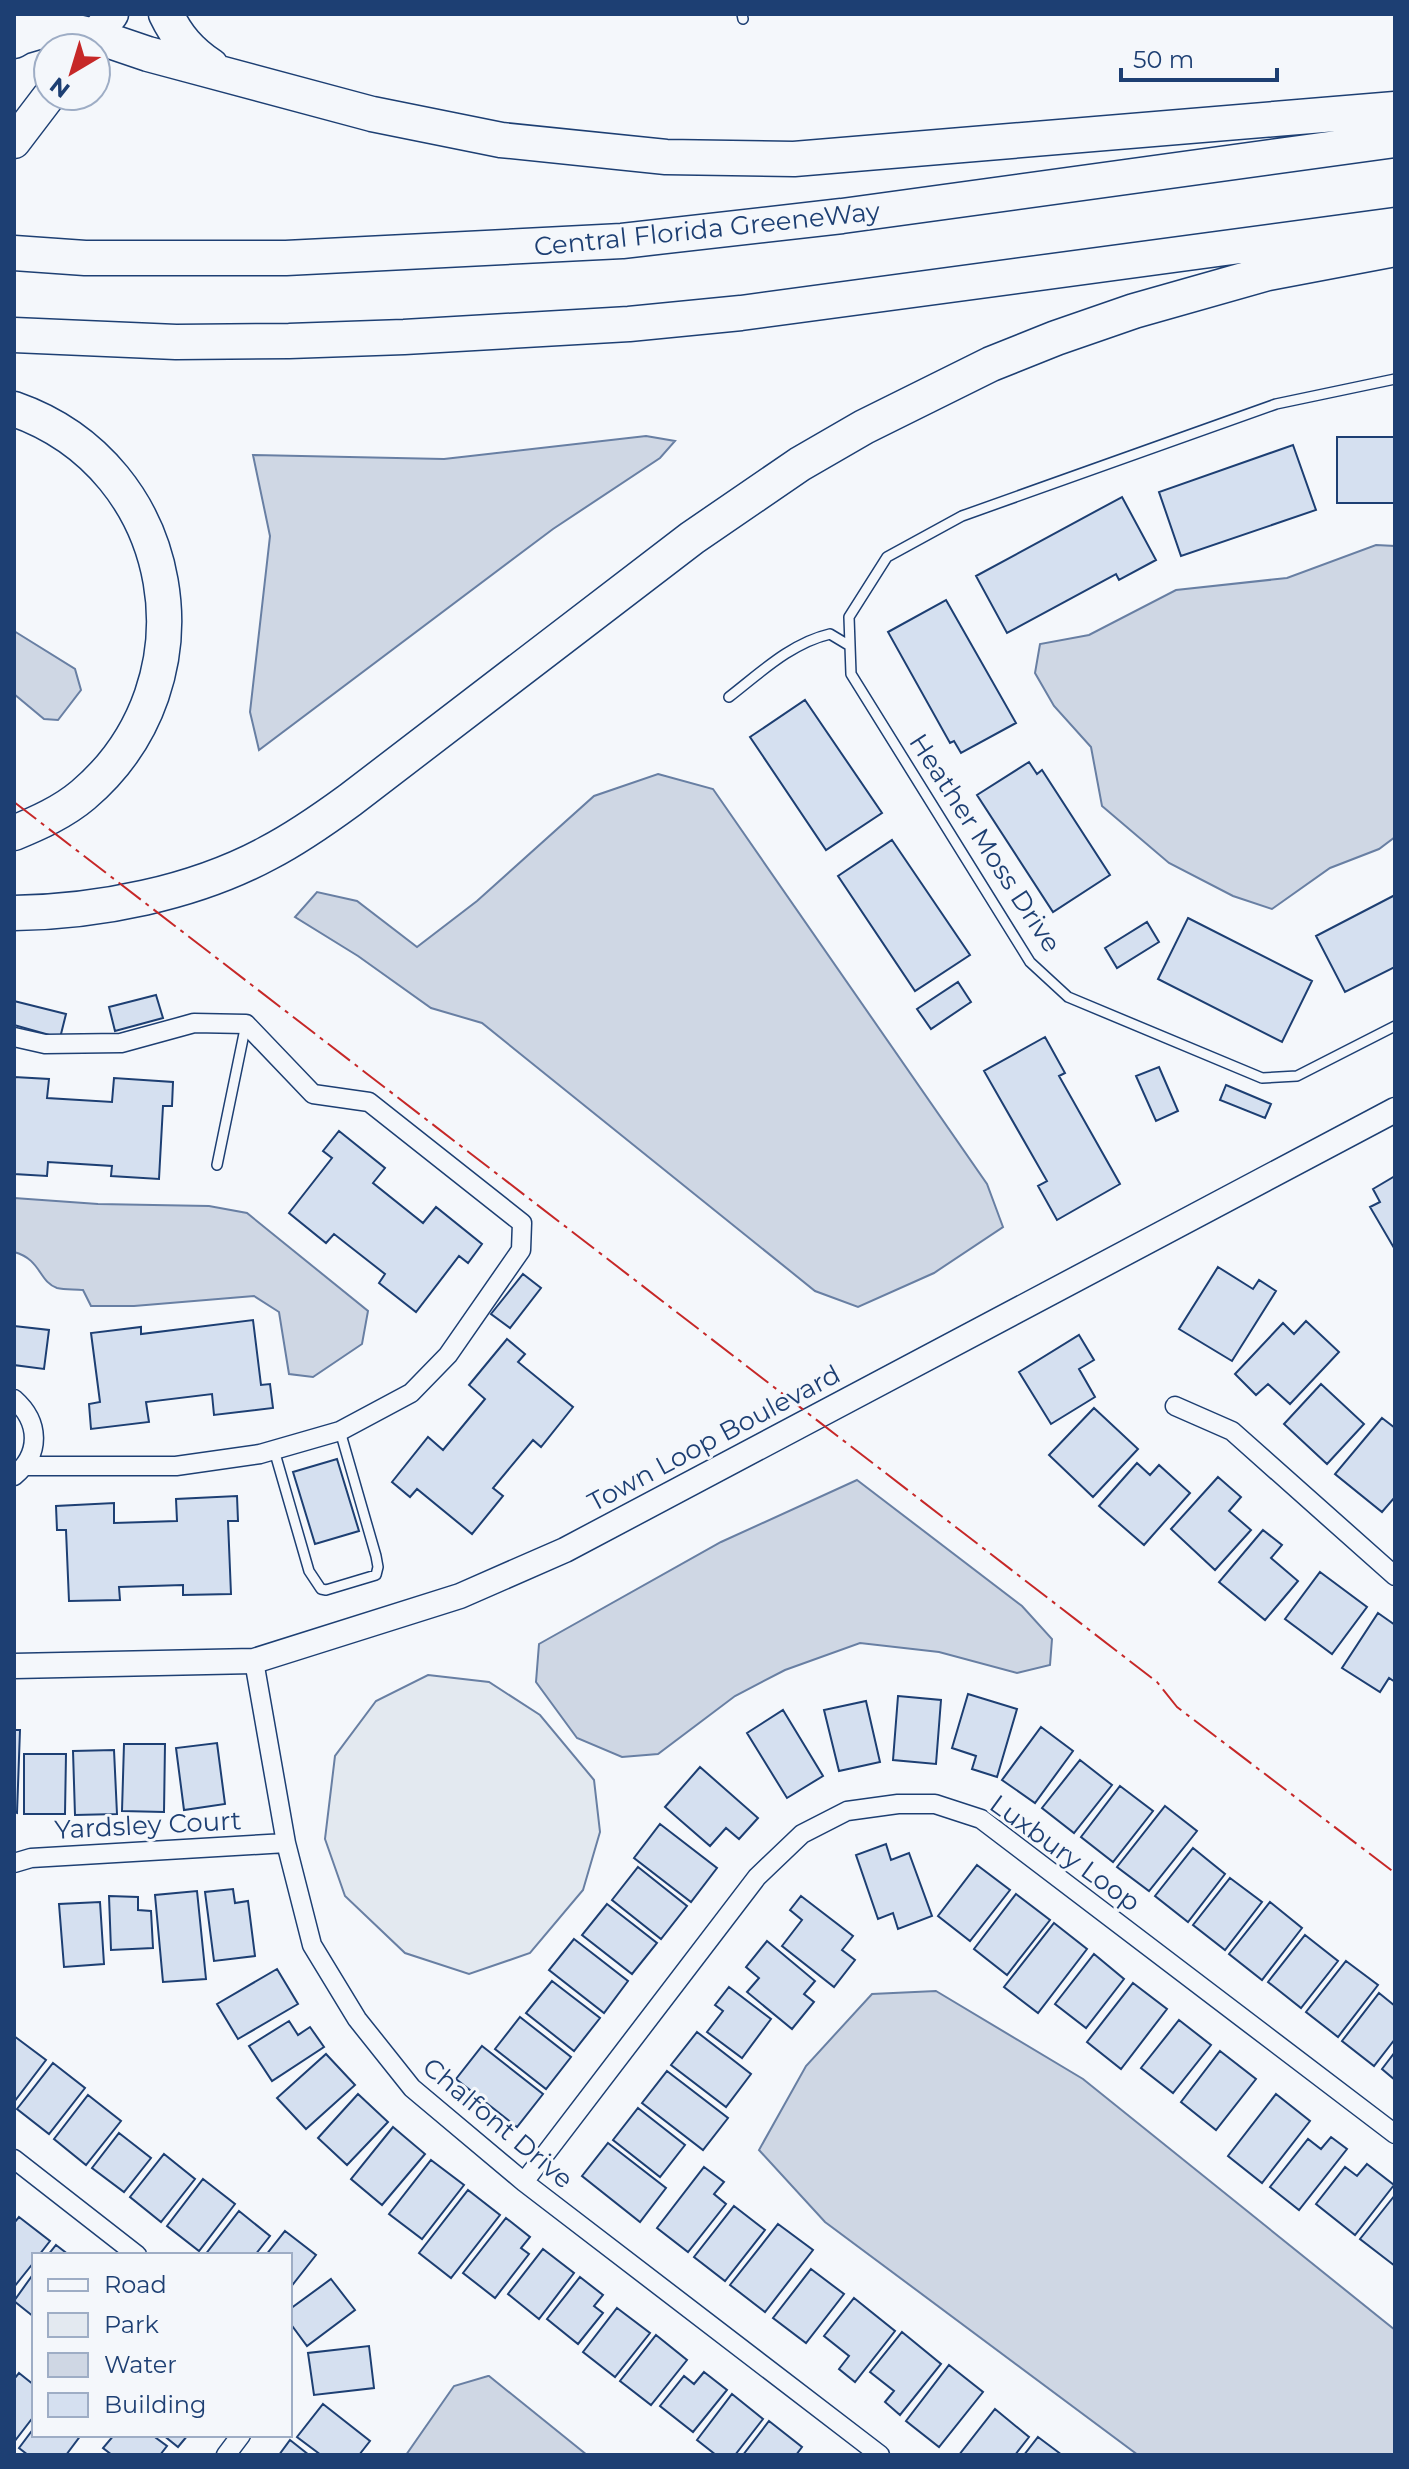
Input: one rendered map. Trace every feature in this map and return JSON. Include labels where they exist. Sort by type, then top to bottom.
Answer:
[{"type":"highway","points":[[14,24],[22,14]]},
{"type":"highway","points":[[166,14],[191,53],[221,74]]},
{"type":"highway","points":[[38,32],[55,27],[91,32]]},
{"type":"highway","points":[[112,38],[221,74],[372,114],[501,140],[666,157],[794,159],[1395,109]]},
{"type":"highway","points":[[14,142],[37,112]]},
{"type":"highway","name":"Central Florida GreeneWay","points":[[14,253],[85,258],[286,258],[622,241],[842,216],[1395,140]]},
{"type":"highway","points":[[14,335],[176,342],[289,341],[629,324],[741,313],[1395,225]]},
{"type":"highway","points":[[14,913],[50,913],[140,898],[221,874],[267,854],[313,827],[350,800],[736,506],[851,434],[927,395],[1056,338],[1134,311],[1268,273],[1395,249]]},
{"type":"highway","points":[[14,409],[68,435],[102,463],[127,494],[149,533],[161,575],[165,625],[160,666],[150,703],[133,738],[108,771],[82,797],[41,822],[14,833]]},
{"type":"street","points":[[14,1037],[45,1044],[121,1043],[194,1023],[246,1024],[313,1094],[369,1102],[522,1223],[521,1250],[448,1355],[411,1393],[340,1431],[274,1450],[176,1466],[19,1471]]},
{"type":"street","name":"Town Loop Boulevard","points":[[14,1666],[254,1661],[460,1596],[565,1550],[1395,1110]]},
{"type":"street","points":[[14,1399],[25,1409],[35,1438],[32,1453],[19,1471]]},
{"type":"street","points":[[1175,1406],[1232,1431],[1395,1576]]},
{"type":"street","name":"Chalfont Drive","points":[[254,1661],[286,1843],[312,1945],[357,2019],[412,2088],[524,2182],[880,2455]]},
{"type":"street","name":"Luxbury Loop","points":[[524,2182],[757,1877],[802,1834],[847,1811],[898,1804],[935,1804],[981,1819],[1395,2134]]},
{"type":"street","name":"Yardsley Court","points":[[14,1863],[31,1858],[286,1843]]},
{"type":"street","points":[[14,2159],[134,2253]]},
{"type":"street","points":[[226,2455],[240,2437]]},
{"type":"lane","name":"Heather Moss Drive","points":[[1395,379],[1276,404],[962,516],[887,557],[849,617],[851,674],[1030,962],[1068,997],[1262,1078],[1297,1076],[1395,1026]]},
{"type":"lane","points":[[729,697],[792,649],[812,638],[830,634],[850,646]]},
{"type":"lane","points":[[217,1165],[246,1024]]},
{"type":"lane","points":[[274,1450],[309,1571],[321,1589],[363,1579],[376,1575],[378,1567],[340,1431]]},
{"type":"green space","points":[[428,1675],[489,1682],[540,1715],[594,1780],[600,1832],[583,1890],[530,1953],[469,1974],[405,1953],[345,1896],[325,1839],[335,1756],[376,1701]]},
{"type":"water","points":[[646,436],[675,441],[660,458],[553,529],[259,750],[250,712],[270,536],[253,455],[444,459]]},
{"type":"water","points":[[1376,545],[1395,546],[1395,837],[1379,849],[1330,868],[1272,909],[1233,896],[1169,863],[1102,806],[1091,747],[1054,706],[1035,673],[1040,644],[1089,635],[1176,590],[1287,578]]},
{"type":"water","points":[[14,631],[75,669],[81,690],[58,720],[44,719],[14,694]]},
{"type":"water","points":[[658,774],[713,789],[987,1184],[1003,1227],[934,1273],[858,1307],[815,1291],[482,1023],[431,1008],[358,956],[295,917],[317,892],[357,901],[417,947],[477,901],[594,796]]},
{"type":"water","points":[[14,1198],[98,1204],[209,1206],[247,1213],[368,1311],[362,1344],[313,1377],[289,1374],[279,1312],[254,1296],[134,1306],[91,1306],[83,1290],[60,1289],[51,1285],[30,1260],[14,1252]]},
{"type":"water","points":[[857,1480],[1022,1606],[1052,1639],[1050,1665],[1017,1673],[939,1652],[860,1643],[785,1670],[735,1696],[658,1754],[622,1757],[577,1738],[536,1682],[539,1644],[721,1542]]},
{"type":"water","points":[[936,1991],[1083,2079],[1395,2330],[1395,2455],[1138,2455],[825,2222],[759,2150],[806,2066],[872,1994]]},
{"type":"water","points":[[489,2376],[587,2455],[406,2455],[454,2386]]},
{"type":"building","points":[[1337,437],[1395,437],[1395,503],[1337,503]]},
{"type":"building","points":[[1293,445],[1316,510],[1181,556],[1159,492]]},
{"type":"building","points":[[1122,497],[1156,560],[1119,580],[1116,574],[1007,633],[976,576]]},
{"type":"building","points":[[946,600],[1016,723],[961,753],[954,741],[950,743],[888,632]]},
{"type":"building","points":[[805,700],[882,813],[826,850],[750,737]]},
{"type":"building","points":[[1029,762],[1037,774],[1042,770],[1110,875],[1053,912],[977,795]]},
{"type":"building","points":[[892,840],[970,955],[915,991],[838,876]]},
{"type":"building","points":[[1395,895],[1395,967],[1345,992],[1316,936]]},
{"type":"building","points":[[1188,918],[1312,981],[1282,1042],[1158,979]]},
{"type":"building","points":[[1147,922],[1159,942],[1117,968],[1105,948]]},
{"type":"building","points":[[958,982],[971,1002],[931,1029],[917,1009]]},
{"type":"building","points":[[156,995],[163,1018],[115,1031],[109,1007]]},
{"type":"building","points":[[14,1001],[66,1014],[60,1038],[14,1025]]},
{"type":"building","points":[[1045,1037],[1065,1073],[1059,1076],[1120,1184],[1057,1220],[1038,1186],[1047,1181],[984,1071]]},
{"type":"building","points":[[1159,1067],[1178,1111],[1156,1121],[1136,1076]]},
{"type":"building","points":[[14,1077],[49,1079],[47,1098],[112,1102],[114,1078],[173,1082],[172,1106],[163,1106],[159,1179],[111,1176],[112,1166],[48,1162],[47,1176],[14,1174]]},
{"type":"building","points":[[1226,1085],[1271,1104],[1265,1118],[1220,1100]]},
{"type":"building","points":[[339,1131],[385,1168],[373,1183],[423,1223],[436,1207],[482,1244],[468,1263],[459,1256],[416,1312],[379,1283],[385,1274],[334,1234],[326,1243],[289,1213],[332,1158],[323,1151]]},
{"type":"building","points":[[1395,1176],[1394,1248],[1370,1207],[1380,1202],[1373,1189]]},
{"type":"building","points":[[1218,1267],[1253,1289],[1259,1280],[1276,1291],[1232,1361],[1179,1329]]},
{"type":"building","points":[[523,1274],[541,1288],[510,1328],[491,1314]]},
{"type":"building","points":[[253,1320],[261,1385],[270,1384],[273,1408],[214,1415],[212,1394],[146,1402],[149,1422],[91,1429],[89,1404],[100,1402],[91,1333],[141,1327],[141,1334]]},
{"type":"building","points":[[1306,1321],[1339,1352],[1290,1404],[1268,1384],[1256,1395],[1235,1374],[1283,1323],[1294,1334]]},
{"type":"building","points":[[14,1326],[49,1330],[44,1369],[14,1365]]},
{"type":"building","points":[[1079,1335],[1094,1360],[1079,1369],[1095,1397],[1051,1424],[1019,1372]]},
{"type":"building","points":[[507,1339],[525,1354],[518,1362],[573,1407],[541,1447],[533,1440],[493,1488],[503,1496],[472,1534],[417,1489],[410,1497],[392,1482],[428,1437],[443,1450],[485,1399],[469,1385]]},
{"type":"building","points":[[1321,1384],[1364,1424],[1327,1464],[1284,1424]]},
{"type":"building","points":[[1094,1408],[1138,1449],[1093,1497],[1049,1455]]},
{"type":"building","points":[[1382,1418],[1395,1428],[1395,1497],[1382,1512],[1335,1474]]},
{"type":"building","points":[[337,1459],[359,1531],[315,1544],[293,1472]]},
{"type":"building","points":[[1137,1463],[1150,1475],[1159,1465],[1190,1493],[1144,1545],[1099,1506]]},
{"type":"building","points":[[1218,1477],[1241,1497],[1229,1511],[1251,1530],[1215,1570],[1171,1529]]},
{"type":"building","points":[[237,1496],[238,1521],[228,1521],[231,1594],[183,1595],[183,1585],[119,1587],[120,1600],[69,1601],[66,1530],[57,1530],[56,1506],[114,1503],[114,1523],[177,1521],[176,1499]]},
{"type":"building","points":[[1263,1530],[1282,1545],[1271,1558],[1298,1581],[1265,1620],[1219,1582]]},
{"type":"building","points":[[1320,1572],[1367,1607],[1332,1654],[1285,1619]]},
{"type":"building","points":[[1378,1613],[1395,1625],[1395,1682],[1389,1678],[1380,1692],[1342,1668]]},
{"type":"building","points":[[968,1694],[1017,1709],[997,1777],[972,1769],[976,1756],[952,1748]]},
{"type":"building","points":[[898,1696],[941,1700],[936,1764],[893,1760]]},
{"type":"building","points":[[866,1701],[880,1762],[839,1771],[824,1710]]},
{"type":"building","points":[[783,1710],[823,1776],[787,1798],[747,1733]]},
{"type":"building","points":[[1041,1727],[1073,1751],[1035,1803],[1002,1780]]},
{"type":"building","points":[[14,1730],[20,1730],[17,1813],[14,1812]]},
{"type":"building","points":[[217,1743],[225,1804],[184,1810],[176,1748]]},
{"type":"building","points":[[124,1744],[165,1744],[164,1812],[122,1811]]},
{"type":"building","points":[[114,1750],[117,1814],[75,1815],[73,1751]]},
{"type":"building","points":[[24,1754],[66,1754],[65,1814],[24,1814]]},
{"type":"building","points":[[1080,1760],[1112,1785],[1074,1833],[1042,1808]]},
{"type":"building","points":[[700,1767],[758,1818],[739,1839],[726,1828],[710,1846],[665,1807]]},
{"type":"building","points":[[1120,1786],[1153,1811],[1113,1862],[1081,1837]]},
{"type":"building","points":[[1165,1806],[1197,1831],[1149,1891],[1117,1867]]},
{"type":"building","points":[[660,1824],[717,1868],[691,1902],[634,1858]]},
{"type":"building","points":[[886,1844],[891,1860],[909,1853],[932,1916],[898,1929],[893,1913],[878,1919],[856,1855]]},
{"type":"building","points":[[1193,1848],[1225,1874],[1188,1922],[1155,1896]]},
{"type":"building","points":[[977,1865],[1010,1890],[970,1941],[938,1916]]},
{"type":"building","points":[[638,1867],[687,1906],[661,1939],[612,1900]]},
{"type":"building","points":[[1230,1878],[1262,1902],[1225,1950],[1193,1925]]},
{"type":"building","points":[[233,1889],[235,1903],[248,1901],[255,1956],[214,1961],[205,1892]]},
{"type":"building","points":[[197,1891],[206,1979],[163,1982],[155,1895]]},
{"type":"building","points":[[1016,1894],[1050,1920],[1007,1975],[974,1949]]},
{"type":"building","points":[[109,1896],[138,1897],[138,1910],[151,1911],[153,1948],[111,1950]]},
{"type":"building","points":[[801,1896],[853,1936],[842,1950],[855,1960],[834,1987],[782,1946],[802,1920],[790,1910]]},
{"type":"building","points":[[100,1902],[104,1964],[64,1967],[59,1904]]},
{"type":"building","points":[[1270,1902],[1302,1928],[1262,1980],[1229,1954]]},
{"type":"building","points":[[607,1904],[657,1943],[632,1974],[582,1935]]},
{"type":"building","points":[[1054,1923],[1087,1949],[1038,2013],[1004,1987]]},
{"type":"building","points":[[1305,1935],[1338,1961],[1301,2008],[1268,1982]]},
{"type":"building","points":[[574,1939],[628,1981],[604,2013],[549,1970]]},
{"type":"building","points":[[767,1941],[815,1981],[804,1994],[814,2002],[792,2029],[747,1992],[759,1978],[746,1967]]},
{"type":"building","points":[[1094,1954],[1124,1979],[1086,2028],[1055,2004]]},
{"type":"building","points":[[1346,1961],[1378,1985],[1338,2037],[1306,2012]]},
{"type":"building","points":[[277,1969],[298,2004],[238,2039],[217,2004]]},
{"type":"building","points":[[552,1981],[600,2018],[574,2051],[526,2013]]},
{"type":"building","points":[[1133,1983],[1167,2009],[1121,2069],[1087,2042]]},
{"type":"building","points":[[729,1987],[771,2019],[742,2058],[707,2032],[723,2011],[715,2005]]},
{"type":"building","points":[[1379,1993],[1395,2006],[1395,2039],[1374,2066],[1342,2041]]},
{"type":"building","points":[[520,2017],[571,2057],[546,2089],[495,2049]]},
{"type":"building","points":[[1179,2020],[1211,2045],[1173,2093],[1141,2068]]},
{"type":"building","points":[[289,2021],[298,2035],[310,2027],[324,2047],[272,2081],[249,2046]]},
{"type":"building","points":[[697,2032],[751,2074],[726,2107],[671,2065]]},
{"type":"building","points":[[14,2036],[46,2060],[14,2102]]},
{"type":"building","points":[[482,2046],[543,2094],[517,2127],[456,2079]]},
{"type":"building","points":[[1220,2051],[1256,2079],[1216,2130],[1181,2102]]},
{"type":"building","points":[[1395,2052],[1395,2080],[1382,2069]]},
{"type":"building","points":[[326,2054],[355,2085],[306,2129],[277,2098]]},
{"type":"building","points":[[53,2063],[85,2088],[49,2134],[17,2109]]},
{"type":"building","points":[[667,2071],[728,2118],[703,2150],[642,2103]]},
{"type":"building","points":[[358,2094],[388,2122],[347,2165],[318,2138]]},
{"type":"building","points":[[1276,2094],[1310,2121],[1262,2183],[1228,2156]]},
{"type":"building","points":[[88,2095],[121,2121],[86,2165],[54,2139]]},
{"type":"building","points":[[638,2108],[685,2145],[660,2177],[613,2140]]},
{"type":"building","points":[[393,2127],[425,2154],[382,2205],[351,2179]]},
{"type":"building","points":[[119,2133],[151,2158],[124,2192],[92,2168]]},
{"type":"building","points":[[1331,2137],[1347,2149],[1299,2210],[1270,2187],[1308,2139],[1321,2149]]},
{"type":"building","points":[[608,2143],[666,2188],[640,2222],[582,2176]]},
{"type":"building","points":[[164,2154],[195,2179],[161,2222],[130,2197]]},
{"type":"building","points":[[431,2160],[464,2185],[422,2239],[389,2214]]},
{"type":"building","points":[[1367,2164],[1394,2185],[1355,2235],[1316,2204],[1345,2167],[1357,2176]]},
{"type":"building","points":[[704,2167],[724,2182],[714,2194],[726,2204],[688,2252],[657,2228]]},
{"type":"building","points":[[203,2179],[235,2204],[199,2251],[167,2226]]},
{"type":"building","points":[[468,2190],[500,2215],[451,2278],[419,2253]]},
{"type":"building","points":[[1395,2195],[1395,2266],[1360,2239]]},
{"type":"building","points":[[734,2206],[765,2230],[725,2281],[694,2257]]},
{"type":"building","points":[[239,2211],[270,2236],[257,2253],[207,2253]]},
{"type":"building","points":[[19,2217],[50,2241],[41,2253],[32,2253],[32,2264],[14,2287],[14,2223]]},
{"type":"building","points":[[506,2218],[530,2237],[521,2248],[529,2254],[495,2298],[463,2273]]},
{"type":"building","points":[[778,2224],[813,2250],[765,2312],[730,2285]]},
{"type":"building","points":[[285,2231],[316,2255],[292,2285],[292,2253],[268,2253]]},
{"type":"building","points":[[56,2245],[66,2253],[50,2253]]},
{"type":"building","points":[[543,2249],[574,2273],[539,2319],[508,2294]]},
{"type":"building","points":[[811,2269],[844,2294],[806,2343],[773,2318]]},
{"type":"building","points":[[32,2276],[32,2315],[14,2301]]},
{"type":"building","points":[[580,2277],[603,2295],[594,2306],[603,2313],[578,2344],[547,2319]]},
{"type":"building","points":[[331,2279],[355,2310],[307,2346],[292,2326],[292,2308]]},
{"type":"building","points":[[854,2298],[895,2331],[855,2382],[839,2369],[849,2356],[824,2336]]},
{"type":"building","points":[[617,2308],[650,2333],[615,2377],[583,2352]]},
{"type":"building","points":[[902,2332],[941,2364],[900,2415],[885,2402],[894,2391],[870,2372]]},
{"type":"building","points":[[656,2335],[687,2360],[651,2405],[620,2381]]},
{"type":"building","points":[[369,2346],[374,2388],[314,2395],[308,2353]]},
{"type":"building","points":[[949,2365],[983,2392],[939,2447],[906,2421]]},
{"type":"building","points":[[704,2372],[727,2390],[693,2432],[660,2406],[684,2376],[694,2384]]},
{"type":"building","points":[[19,2373],[32,2383],[32,2419],[14,2442],[14,2379]]},
{"type":"building","points":[[732,2394],[763,2419],[735,2455],[716,2455],[697,2440]]},
{"type":"building","points":[[323,2404],[370,2441],[359,2455],[321,2455],[297,2437]]},
{"type":"building","points":[[995,2409],[1029,2437],[1015,2455],[959,2455]]},
{"type":"building","points":[[769,2421],[802,2447],[796,2455],[743,2455]]},
{"type":"building","points":[[32,2431],[32,2437],[80,2437],[66,2455],[28,2455],[19,2448]]},
{"type":"building","points":[[112,2437],[155,2437],[167,2446],[160,2455],[112,2455],[103,2448]]},
{"type":"building","points":[[166,2437],[186,2437],[178,2447]]},
{"type":"building","points":[[1038,2437],[1062,2455],[1024,2455]]},
{"type":"building","points":[[290,2440],[309,2455],[279,2455]]},
{"type":"power","points":[[14,802],[1157,1682],[1177,1707],[1395,1873]]}]
